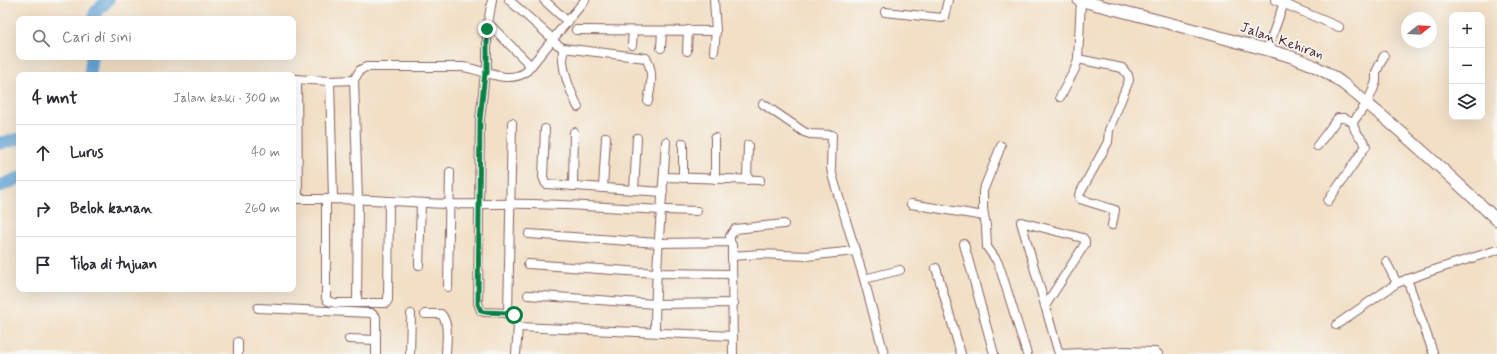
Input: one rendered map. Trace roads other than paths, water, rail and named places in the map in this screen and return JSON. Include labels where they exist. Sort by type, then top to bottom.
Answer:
[{"type":"street","points":[[492,0],[488,24],[486,73],[480,120],[478,304],[481,311],[484,312],[508,313],[514,315],[518,327],[516,354]]},
{"type":"street","points":[[509,0],[563,48],[646,58],[650,65],[652,83],[648,101]]},
{"type":"street","points":[[544,0],[568,22]]},
{"type":"street","points":[[357,302],[358,200],[354,80],[360,70],[366,67],[462,67],[473,68],[486,73],[510,77],[520,76],[526,72],[585,0]]},
{"type":"street","points":[[714,0],[716,31],[714,51]]},
{"type":"street","points":[[885,12],[942,18],[944,16],[948,0]]},
{"type":"street","points":[[1060,97],[1075,69],[1078,59],[1080,0]]},
{"type":"street","name":"Jalan Kehiran","points":[[1080,0],[1193,29],[1313,65],[1343,84],[1367,103],[1451,176],[1497,220]]},
{"type":"street","points":[[1275,0],[1285,2],[1339,27]]},
{"type":"street","points":[[1267,50],[1285,2]]},
{"type":"street","points":[[488,24],[531,66]]},
{"type":"street","points":[[576,30],[716,31]]},
{"type":"street","points":[[687,51],[688,30]]},
{"type":"street","points":[[632,45],[633,31]]},
{"type":"street","points":[[662,31],[662,48]]},
{"type":"street","points":[[563,48],[563,67],[568,85],[578,108]]},
{"type":"street","points":[[1328,201],[1366,146],[1355,132],[1353,122],[1367,103],[1376,84],[1376,72],[1384,56]]},
{"type":"street","points":[[1078,59],[1122,68],[1128,75],[1129,80],[1109,130],[1108,142],[1079,195],[1080,199],[1115,210],[1112,225]]},
{"type":"street","points":[[296,79],[330,81],[354,80]]},
{"type":"street","points":[[330,81],[326,298],[328,302],[386,303],[388,300],[389,201]]},
{"type":"street","points":[[763,104],[804,132],[810,134],[832,135],[832,178],[864,279],[884,354]]},
{"type":"street","points":[[1317,146],[1338,118],[1344,118],[1353,122]]},
{"type":"street","points":[[508,313],[512,124]]},
{"type":"street","points":[[545,129],[543,176],[546,184],[663,192]]},
{"type":"street","points":[[573,186],[574,132]]},
{"type":"street","points":[[603,188],[606,137]]},
{"type":"street","points":[[634,190],[637,138]]},
{"type":"street","points":[[715,138],[715,179]]},
{"type":"street","points":[[655,332],[656,273],[666,142]]},
{"type":"street","points":[[682,178],[683,143]]},
{"type":"street","points":[[747,180],[748,145]]},
{"type":"street","points":[[1001,146],[983,190],[983,209],[987,246],[997,261],[1001,271],[1026,354]]},
{"type":"street","points":[[448,287],[448,204],[450,172]]},
{"type":"street","points":[[664,178],[760,180]]},
{"type":"street","points":[[296,199],[480,205],[531,204],[697,211]]},
{"type":"street","points":[[419,265],[420,203]]},
{"type":"street","points":[[911,204],[984,216]]},
{"type":"street","points":[[1044,306],[1085,244],[1085,241],[1084,238],[1021,222],[1044,306],[1060,354],[1156,352],[1158,354]]},
{"type":"street","points":[[734,354],[732,244],[730,242],[730,236],[734,229],[784,224]]},
{"type":"street","points":[[529,234],[658,243],[730,242]]},
{"type":"street","points":[[964,244],[994,354]]},
{"type":"street","points":[[1336,325],[1398,283],[1497,250]]},
{"type":"street","points":[[732,256],[760,254],[806,256],[855,251]]},
{"type":"street","points":[[1386,262],[1398,283]]},
{"type":"street","points":[[528,264],[656,273],[732,274]]},
{"type":"street","points":[[936,268],[961,354]]},
{"type":"street","points":[[864,279],[900,270]]},
{"type":"street","points":[[1407,279],[1433,352]]},
{"type":"street","points":[[528,295],[655,304],[734,303]]},
{"type":"street","points":[[258,308],[371,313],[376,317],[376,354]]},
{"type":"street","points":[[410,354],[411,314]]},
{"type":"street","points":[[426,314],[441,314],[444,317],[446,328],[446,354]]},
{"type":"street","points":[[518,327],[733,336]]},
{"type":"street","points":[[349,339],[376,340]]},
{"type":"street","points":[[238,342],[238,354]]},
{"type":"waterway","points":[[94,16],[95,13],[108,0]]},
{"type":"waterway","points":[[90,72],[92,60]]},
{"type":"waterway","points":[[0,143],[16,140]]},
{"type":"waterway","points":[[0,186],[16,179]]}]
